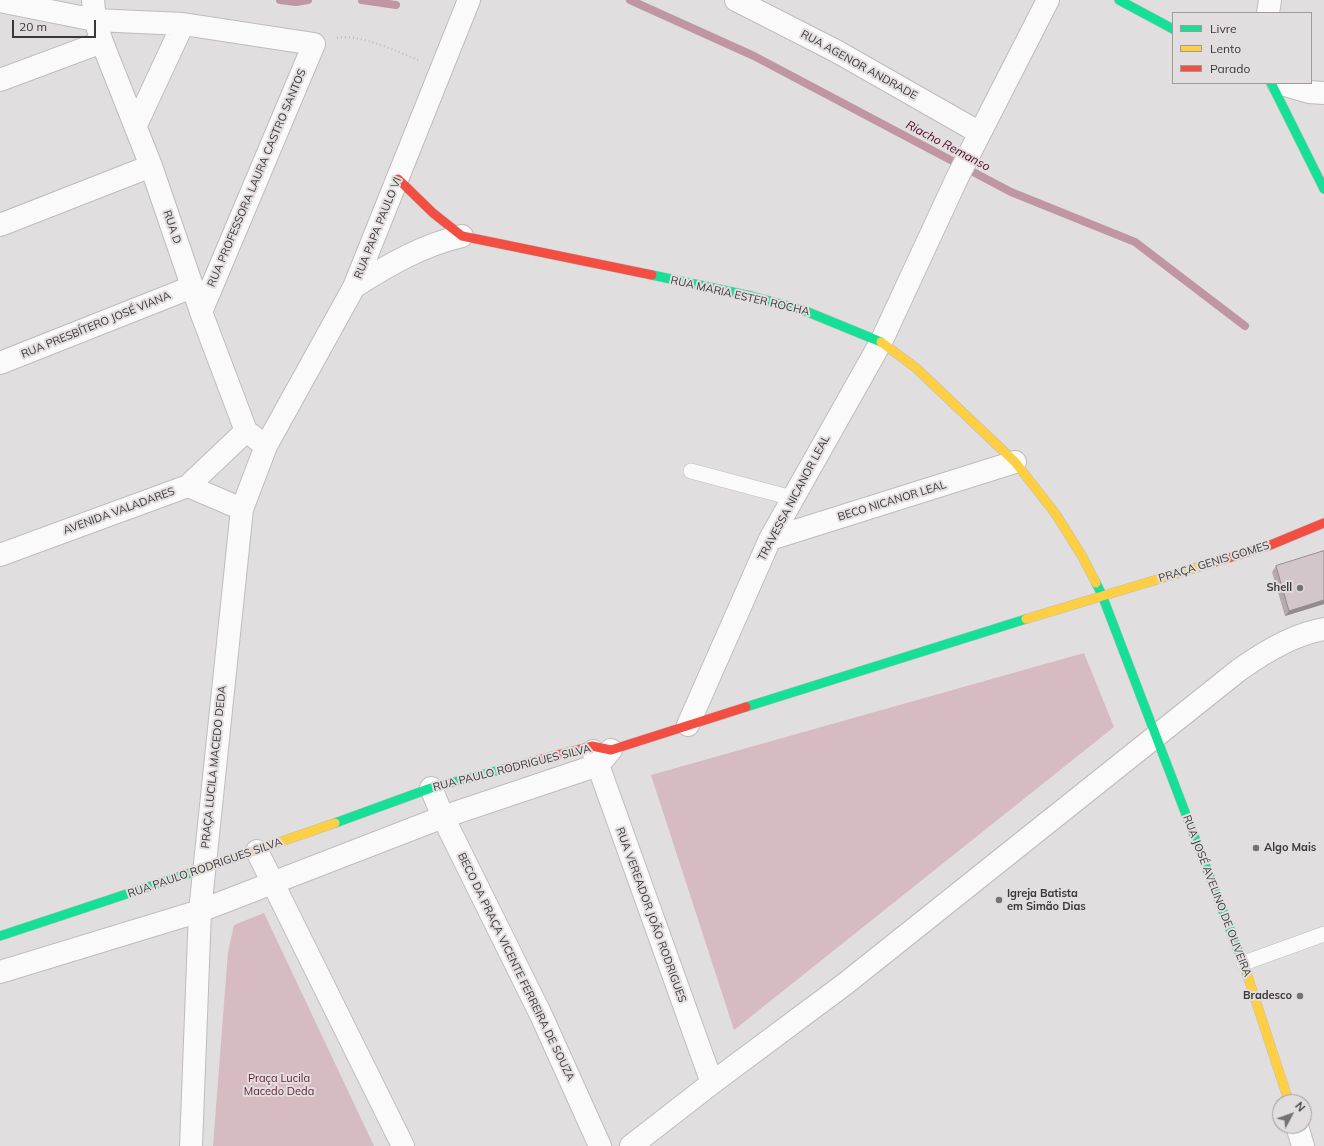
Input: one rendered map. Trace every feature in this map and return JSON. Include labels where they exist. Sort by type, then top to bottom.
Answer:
[{"type":"street","name":"RUA PAPA PAULO VI","points":[[266,446],[354,287],[468,0]]},
{"type":"street","name":"RUA AGENOR ANDRADE","points":[[736,0],[836,51],[976,142]]},
{"type":"street","name":"TRAVESSA NICANOR LEAL","points":[[688,725],[770,539],[881,342],[958,176],[1048,0]]},
{"type":"street","points":[[1118,0],[1172,28]]},
{"type":"street","points":[[1268,12],[1270,0]]},
{"type":"street","points":[[0,1],[94,10],[314,44]]},
{"type":"street","name":"RUA D","points":[[94,10],[102,42],[136,125],[192,287],[246,431]]},
{"type":"street","points":[[136,125],[184,24]]},
{"type":"street","points":[[0,80],[102,42]]},
{"type":"street","name":"RUA PROFESSORA LAURA CASTRO SANTOS","points":[[201,312],[314,44]]},
{"type":"street","points":[[1272,84],[1324,189]]},
{"type":"street","points":[[1281,84],[1309,92],[1324,93]]},
{"type":"street","points":[[0,225],[151,166]]},
{"type":"street","name":"RUA MARIA ESTER ROCHA","points":[[398,179],[433,213],[462,236],[766,300],[803,310],[881,342],[933,383],[1015,462],[1055,513],[1082,556],[1102,595]]},
{"type":"street","points":[[354,287],[381,269],[416,252],[429,246],[462,236]]},
{"type":"street","name":"RUA PRESBÍTERO JOSÉ VIANA","points":[[0,363],[192,287]]},
{"type":"street","points":[[188,486],[246,431],[266,446],[242,509]]},
{"type":"street","name":"BECO NICANOR LEAL","points":[[770,539],[1015,462]]},
{"type":"street","name":"AVENIDA VALADARES","points":[[0,555],[188,486],[242,509]]},
{"type":"street","name":"PRAÇA LUCILA MACEDO DEDA","points":[[191,1146],[200,911],[242,509]]},
{"type":"street","name":"PRAÇA GENIS GOMES","points":[[600,754],[1102,595],[1268,546],[1324,522]]},
{"type":"street","name":"RUA JOSÉ AVELINO DE OLIVEIRA","points":[[1102,595],[1155,736],[1244,963],[1286,1094]]},
{"type":"street","points":[[632,1146],[712,1083],[845,984],[1258,655],[1313,631],[1324,629]]},
{"type":"street","name":"RUA PAULO RODRIGUES SILVA","points":[[0,936],[258,851],[431,788],[600,754]]},
{"type":"street","name":"RUA PAULO RODRIGUES SILVA","points":[[0,972],[200,911],[443,817],[600,754]]},
{"type":"street","name":"RUA VEREADOR JOÃO RODRIGUES","points":[[600,754],[712,1083]]},
{"type":"street","name":"BECO DA PRAÇA VICENTE FERREIRA DE SOUZA","points":[[431,788],[443,817],[541,1015],[600,1146]]},
{"type":"street","points":[[258,851],[272,883],[403,1146]]},
{"type":"street","points":[[1299,1134],[1303,1146]]},
{"type":"lane","points":[[691,470],[792,498]]},
{"type":"lane","points":[[1244,963],[1324,934]]},
{"type":"path","points":[[314,44],[344,37],[378,44],[441,70]]},
{"type":"green space","points":[[1084,653],[1114,727],[734,1030],[651,775]]},
{"type":"green space","name":"Praça Lucila Macedo Deda","points":[[264,913],[374,1146],[213,1146],[228,952],[234,925]]},
{"type":"building","name":"Shell","points":[[1324,551],[1324,600],[1289,611],[1276,566]]},
{"type":"waterway","name":"Riacho Remanso","points":[[280,0],[296,2],[308,0]]},
{"type":"waterway","name":"Riacho Remanso","points":[[362,0],[396,5]]},
{"type":"waterway","name":"Riacho Remanso","points":[[630,0],[754,56],[1011,192],[1135,242],[1245,326]]},
{"type":"traffic: fast","points":[[1119,0],[1172,28]]},
{"type":"traffic: fast","points":[[1272,84],[1324,189]]},
{"type":"traffic: fast","points":[[652,275],[751,296],[803,310],[881,342]]},
{"type":"traffic: fast","points":[[1096,583],[1102,595],[1247,974]]},
{"type":"traffic: fast","points":[[746,707],[1026,619]]},
{"type":"traffic: fast","points":[[335,823],[431,788],[507,768]]},
{"type":"traffic: fast","points":[[0,936],[193,872]]},
{"type":"traffic: slow","points":[[881,342],[916,368],[1015,462],[1055,513],[1082,556],[1096,583]]},
{"type":"traffic: slow","points":[[1026,619],[1212,563]]},
{"type":"traffic: slow","points":[[193,872],[335,823]]},
{"type":"traffic: slow","points":[[1247,974],[1286,1094]]},
{"type":"traffic: jam","points":[[398,179],[433,213],[462,236],[652,275]]},
{"type":"traffic: jam","points":[[1212,563],[1268,546],[1324,523]]},
{"type":"traffic: jam","points":[[507,768],[592,746],[611,750],[746,707]]},
{"type":"place","name":"Shell","points":[[1300,588]]},
{"type":"place","name":"Algo Mais","points":[[1256,848]]},
{"type":"place","name":"Igreja Batista em Simão Dias","points":[[999,900]]},
{"type":"place","name":"Bradesco","points":[[1300,996]]}]
